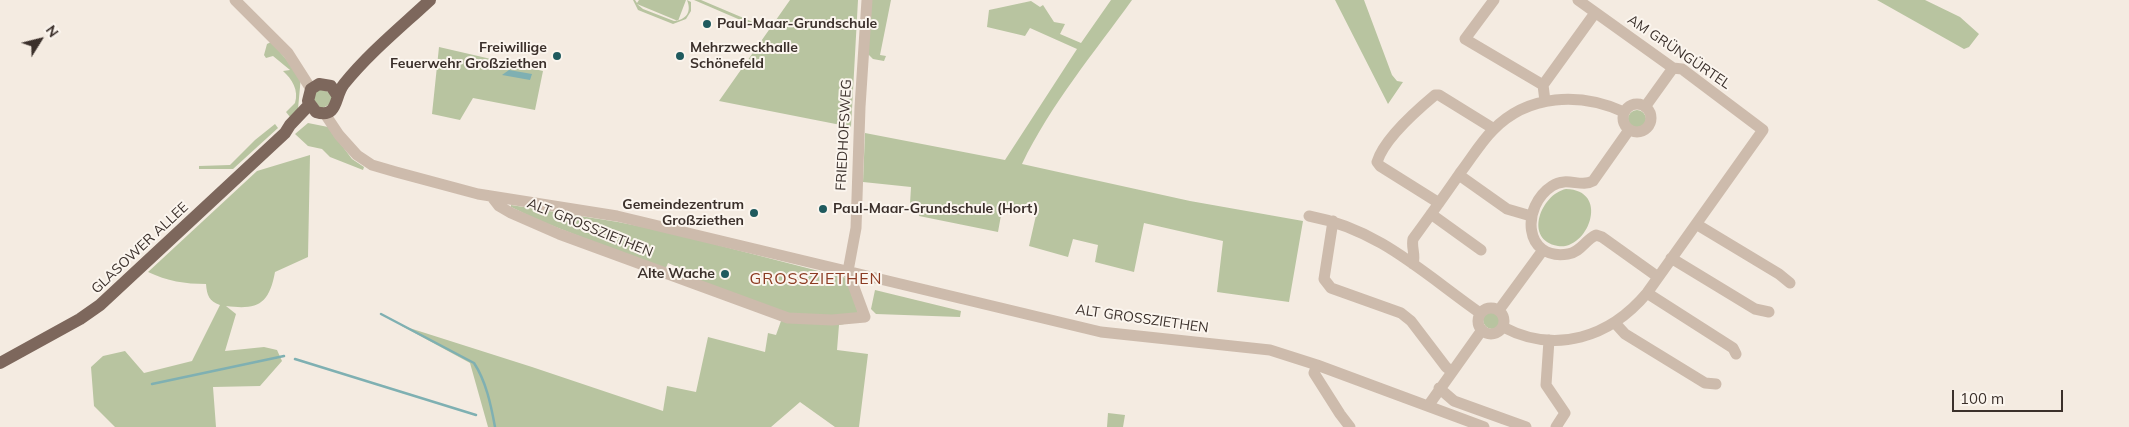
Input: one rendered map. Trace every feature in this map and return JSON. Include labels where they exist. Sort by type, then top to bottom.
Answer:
[{"type":"main road","points":[[325,89],[337,103],[321,110],[308,97],[325,89],[363,62],[430,0]]},
{"type":"main road","name":"GLASOWER ALLEE","points":[[0,363],[80,319],[100,305],[285,133],[321,110]]},
{"type":"street","points":[[235,0],[288,53],[303,65],[325,89]]},
{"type":"street","name":"FRIEDHOFSWEG","points":[[848,271],[856,228],[860,107],[867,0]]},
{"type":"street","points":[[1494,0],[1463,40],[1543,85]]},
{"type":"street","name":"AM GRÜNGÜRTEL","points":[[1578,0],[1673,68],[1682,69],[1763,130],[1696,224]]},
{"type":"street","points":[[1545,101],[1543,85],[1595,13]]},
{"type":"street","points":[[1645,107],[1673,68]]},
{"type":"street","points":[[1439,202],[1380,166],[1376,162],[1378,156],[1431,92],[1494,129]]},
{"type":"street","points":[[1413,264],[1414,257],[1411,245],[1413,239],[1494,129],[1522,109],[1545,101],[1582,99],[1597,102],[1624,112]]},
{"type":"street","points":[[1636,104],[1645,107],[1651,117],[1649,125],[1640,132],[1629,130],[1623,120],[1624,112],[1627,108],[1636,104]]},
{"type":"street","name":"ALT GROSSZIETHEN","points":[[321,110],[339,135],[357,155],[372,165],[492,197],[618,216],[1101,332],[1259,348],[1281,353],[1484,427]]},
{"type":"street","points":[[1629,130],[1592,181],[1586,184],[1569,181],[1552,186],[1546,191],[1531,216],[1531,230],[1535,240],[1543,250],[1559,254],[1569,254],[1578,251],[1596,235],[1602,237],[1658,277]]},
{"type":"street","points":[[1459,175],[1507,208],[1531,216]]},
{"type":"street","name":"ALT GROSSZIETHEN","points":[[492,197],[499,206],[511,213],[559,234],[788,318],[832,320],[865,317],[848,271]]},
{"type":"street","points":[[1431,214],[1481,250]]},
{"type":"street","points":[[1309,216],[1333,220],[1364,232],[1413,264],[1480,313]]},
{"type":"street","points":[[1333,220],[1324,279],[1326,284],[1331,288],[1401,313],[1411,321],[1446,367],[1452,372]]},
{"type":"street","points":[[1503,327],[1522,336],[1565,340],[1592,334],[1616,323],[1632,310],[1647,293],[1696,224],[1779,274],[1790,283]]},
{"type":"street","points":[[1391,249],[1400,243],[1411,245]]},
{"type":"street","points":[[1499,310],[1543,250]]},
{"type":"street","points":[[1671,258],[1755,309],[1770,312]]},
{"type":"street","points":[[1647,293],[1733,348],[1736,354]]},
{"type":"street","points":[[1487,308],[1499,310],[1504,319],[1503,327],[1494,334],[1482,330],[1478,324],[1480,313],[1487,308]]},
{"type":"street","points":[[1616,323],[1625,334],[1705,383],[1716,384]]},
{"type":"street","points":[[1428,406],[1482,330]]},
{"type":"street","points":[[1549,340],[1546,385],[1565,413],[1556,427]]},
{"type":"street","points":[[1317,365],[1314,373],[1350,427]]},
{"type":"street","points":[[1439,388],[1454,401],[1526,427]]},
{"type":"green space","points":[[633,0],[637,3],[639,0],[686,0],[678,20],[687,15],[689,8],[687,0],[691,2],[691,11],[686,19],[673,24],[638,10]],"holes":[[[637,4],[677,21],[643,9]]]},
{"type":"green space","points":[[694,0],[701,0],[760,25],[759,28]]},
{"type":"green space","points":[[790,0],[858,0],[851,127],[719,101]]},
{"type":"green space","points":[[870,0],[891,0],[880,55],[886,56],[884,61],[873,59],[868,54]]},
{"type":"green space","points":[[1111,0],[1132,0],[1060,100],[1033,142],[1022,164],[1190,201],[1303,221],[1289,302],[1217,292],[1223,241],[1144,223],[1134,272],[1095,262],[1098,245],[1073,239],[1068,257],[1029,246],[1037,211],[1003,204],[998,232],[919,216],[921,205],[910,204],[911,187],[863,182],[865,133],[1005,160],[1077,49],[1030,28],[1025,36],[987,27],[989,10],[1031,1],[1040,7],[1043,5],[1054,22],[1065,24],[1060,34],[1081,43]]},
{"type":"green space","points":[[1335,0],[1364,0],[1392,75],[1397,81],[1403,82],[1388,104]]},
{"type":"green space","points":[[1877,0],[1925,0],[1960,17],[1979,34],[1969,47],[1964,49]]},
{"type":"green space","points":[[271,42],[301,76],[298,109],[290,117],[286,112],[295,103],[295,89],[292,81],[283,71],[290,70],[273,56],[266,58],[264,55],[267,44]]},
{"type":"green space","points":[[439,47],[543,71],[535,110],[473,98],[460,120],[432,114]]},
{"type":"green space","points":[[319,89],[332,93],[332,103],[321,109],[312,97]]},
{"type":"green space","points":[[1633,110],[1641,110],[1646,115],[1644,126],[1633,128],[1628,123],[1628,115]]},
{"type":"green space","points":[[308,123],[328,127],[352,159],[364,167],[363,170],[330,157],[322,149],[308,146],[295,134]]},
{"type":"green space","points":[[275,124],[278,128],[233,169],[199,169],[199,166],[230,165],[255,140]]},
{"type":"green space","points":[[310,155],[308,257],[275,272],[269,292],[260,303],[246,307],[226,306],[236,314],[225,351],[264,347],[277,350],[282,361],[260,386],[213,387],[216,427],[115,427],[94,406],[91,367],[103,356],[125,351],[144,373],[192,361],[220,305],[209,298],[206,284],[176,281],[148,272],[257,171]]},
{"type":"green space","points":[[1566,189],[1580,192],[1588,199],[1591,209],[1590,220],[1586,230],[1578,239],[1569,245],[1558,246],[1547,242],[1541,235],[1539,227],[1540,217],[1549,199]]},
{"type":"green space","points":[[511,205],[663,231],[846,278],[861,321],[839,325],[837,350],[868,354],[859,427],[835,427],[800,402],[771,427],[488,427],[470,363],[400,325],[663,411],[667,386],[696,392],[708,337],[765,352],[768,333],[776,335],[781,321],[679,276],[682,269],[668,263],[665,270],[530,216],[511,207]]},
{"type":"green space","points":[[875,290],[961,311],[960,317],[876,314],[871,309]]},
{"type":"green space","points":[[1488,311],[1496,311],[1501,316],[1499,327],[1488,329],[1483,324],[1483,316]]},
{"type":"green space","points":[[1108,413],[1125,415],[1123,427],[1107,427]]},
{"type":"water","points":[[509,70],[532,74],[530,80],[502,75]]},
{"type":"waterway","points":[[381,314],[474,363],[485,385],[495,427]]},
{"type":"waterway","points":[[152,384],[284,356]]},
{"type":"waterway","points":[[295,359],[476,415]]},
{"type":"place","name":"Paul-Maar-Grundschule","points":[[707,24]]},
{"type":"place","name":"Freiwillige Feuerwehr Großziethen","points":[[557,56]]},
{"type":"place","name":"Mehrzweckhalle Schönefeld","points":[[680,56]]},
{"type":"place","name":"Paul-Maar-Grundschule (Hort)","points":[[823,209]]},
{"type":"place","name":"Gemeindezentrum Großziethen","points":[[754,213]]},
{"type":"place","name":"Alte Wache","points":[[725,274]]},
{"type":"district","name":"GROSSZIETHEN","points":[[816,279]]}]
